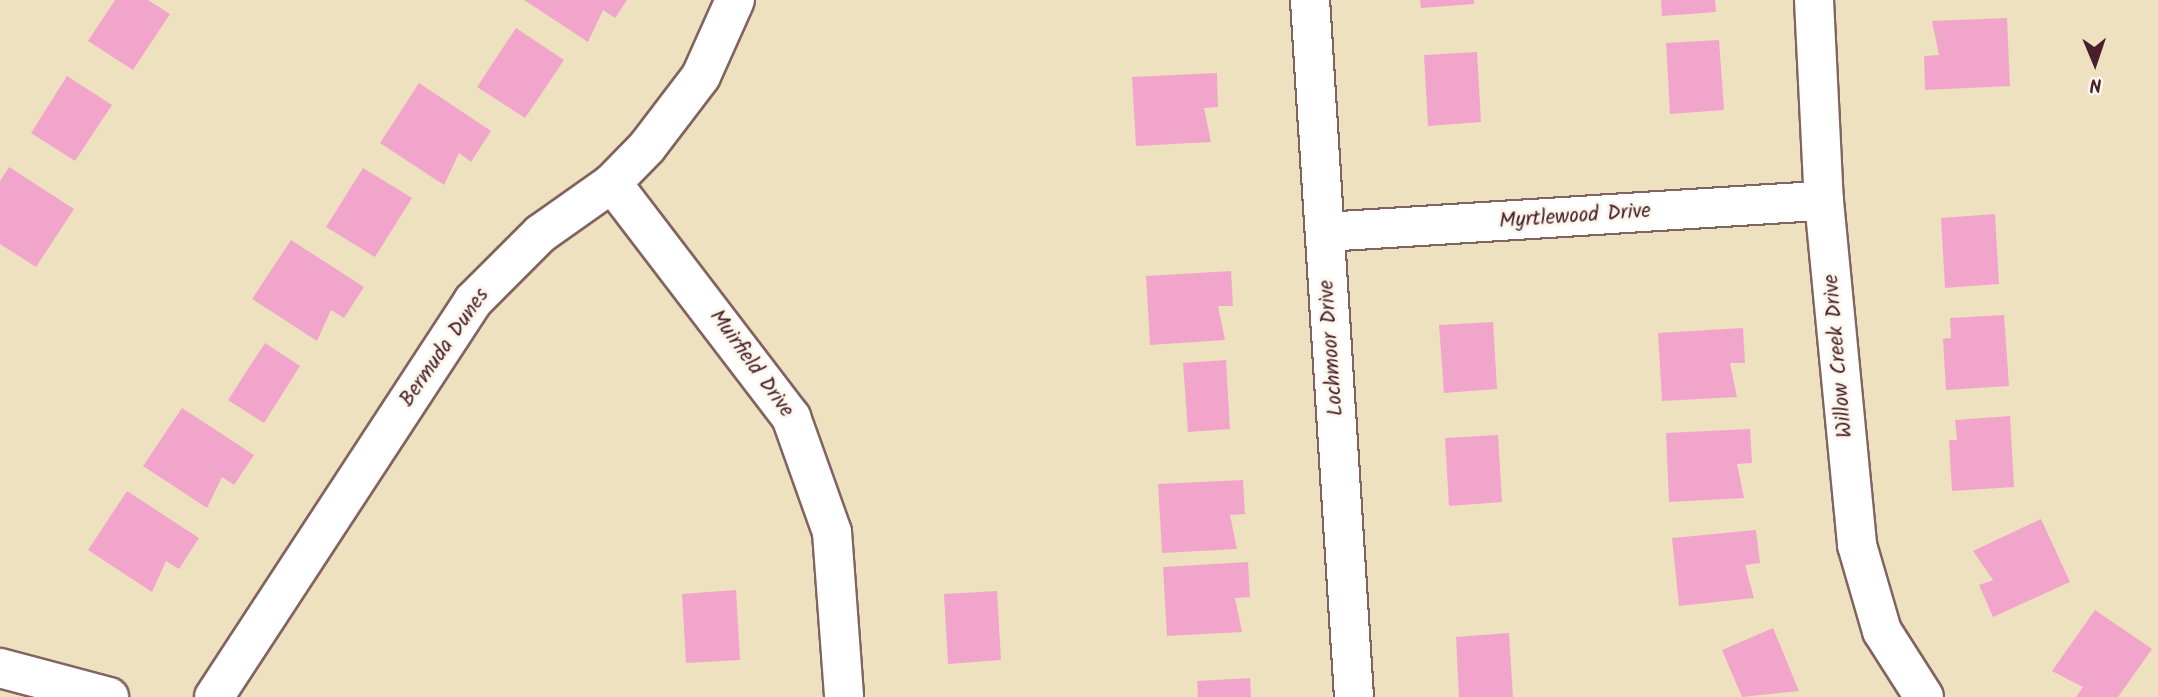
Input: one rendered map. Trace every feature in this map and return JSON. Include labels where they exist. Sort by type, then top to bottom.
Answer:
[{"type":"street","name":"Bermuda Dunes","points":[[214,697],[472,301],[540,234],[612,183],[678,112],[735,0]]},
{"type":"street","name":"Lochmoor Drive","points":[[1310,0],[1354,697]]},
{"type":"street","name":"Willow Creek Drive","points":[[1814,0],[1824,201],[1857,545],[1882,631],[1924,697]]},
{"type":"street","name":"Muirfield Drive","points":[[612,183],[763,374],[797,430],[832,532],[844,697]]},
{"type":"street","name":"Myrtlewood Drive","points":[[1325,232],[1824,201]]},
{"type":"street","points":[[0,668],[109,697]]},
{"type":"building","points":[[115,0],[148,0],[170,14],[133,70],[88,41]]},
{"type":"building","points":[[524,0],[627,0],[615,18],[603,10],[588,42]]},
{"type":"building","points":[[1420,0],[1474,0],[1474,4],[1421,8]]},
{"type":"building","points":[[1661,0],[1715,0],[1716,12],[1662,16]]},
{"type":"building","points":[[2007,18],[2010,86],[1925,90],[1924,56],[1939,55],[1932,21]]},
{"type":"building","points":[[516,28],[564,60],[525,118],[477,87]]},
{"type":"building","points":[[1719,40],[1724,110],[1670,114],[1666,43]]},
{"type":"building","points":[[1477,52],[1481,122],[1428,126],[1424,55]]},
{"type":"building","points":[[1217,73],[1218,107],[1204,108],[1211,142],[1136,146],[1132,77]]},
{"type":"building","points":[[67,76],[112,105],[75,161],[31,133]]},
{"type":"building","points":[[419,83],[491,131],[471,162],[459,153],[444,185],[380,143]]},
{"type":"building","points":[[9,167],[74,209],[36,267],[0,244],[0,181]]},
{"type":"building","points":[[363,168],[412,198],[375,257],[326,227]]},
{"type":"building","points":[[1995,214],[1999,284],[1945,288],[1941,218]]},
{"type":"building","points":[[291,240],[364,287],[344,318],[331,310],[317,341],[252,299]]},
{"type":"building","points":[[1231,271],[1233,306],[1218,306],[1225,340],[1150,345],[1146,276]]},
{"type":"building","points":[[2004,315],[2009,386],[1946,390],[1943,339],[1951,338],[1950,318]]},
{"type":"building","points":[[1493,322],[1497,389],[1444,393],[1439,325]]},
{"type":"building","points":[[1743,328],[1745,363],[1730,363],[1737,397],[1662,401],[1658,333]]},
{"type":"building","points":[[265,343],[300,366],[264,423],[228,400]]},
{"type":"building","points":[[1226,360],[1230,429],[1188,432],[1183,363]]},
{"type":"building","points":[[182,408],[254,455],[234,485],[222,477],[207,508],[143,466]]},
{"type":"building","points":[[2010,416],[2014,487],[1952,491],[1949,440],[1957,440],[1955,420]]},
{"type":"building","points":[[1750,429],[1752,463],[1737,464],[1744,498],[1669,502],[1666,433]]},
{"type":"building","points":[[1498,435],[1502,502],[1449,506],[1445,438]]},
{"type":"building","points":[[1243,480],[1245,514],[1230,515],[1237,549],[1162,553],[1158,484]]},
{"type":"building","points":[[127,491],[199,538],[179,569],[166,561],[152,592],[88,550]]},
{"type":"building","points":[[2041,519],[2070,582],[1993,617],[1979,585],[1993,580],[1973,551]]},
{"type":"building","points":[[1756,530],[1760,563],[1745,565],[1754,598],[1679,606],[1672,538]]},
{"type":"building","points":[[1248,562],[1250,597],[1235,598],[1242,632],[1167,636],[1163,567]]},
{"type":"building","points":[[736,590],[740,660],[686,663],[682,594]]},
{"type":"building","points":[[997,591],[1001,660],[948,664],[944,594]]},
{"type":"building","points":[[2095,610],[2152,649],[2118,697],[2076,697],[2083,687],[2052,671]]},
{"type":"building","points":[[1773,628],[1799,691],[1742,697],[1722,650]]},
{"type":"building","points":[[1509,633],[1513,697],[1459,697],[1456,637]]},
{"type":"building","points":[[1250,678],[1251,697],[1198,697],[1197,681]]}]
